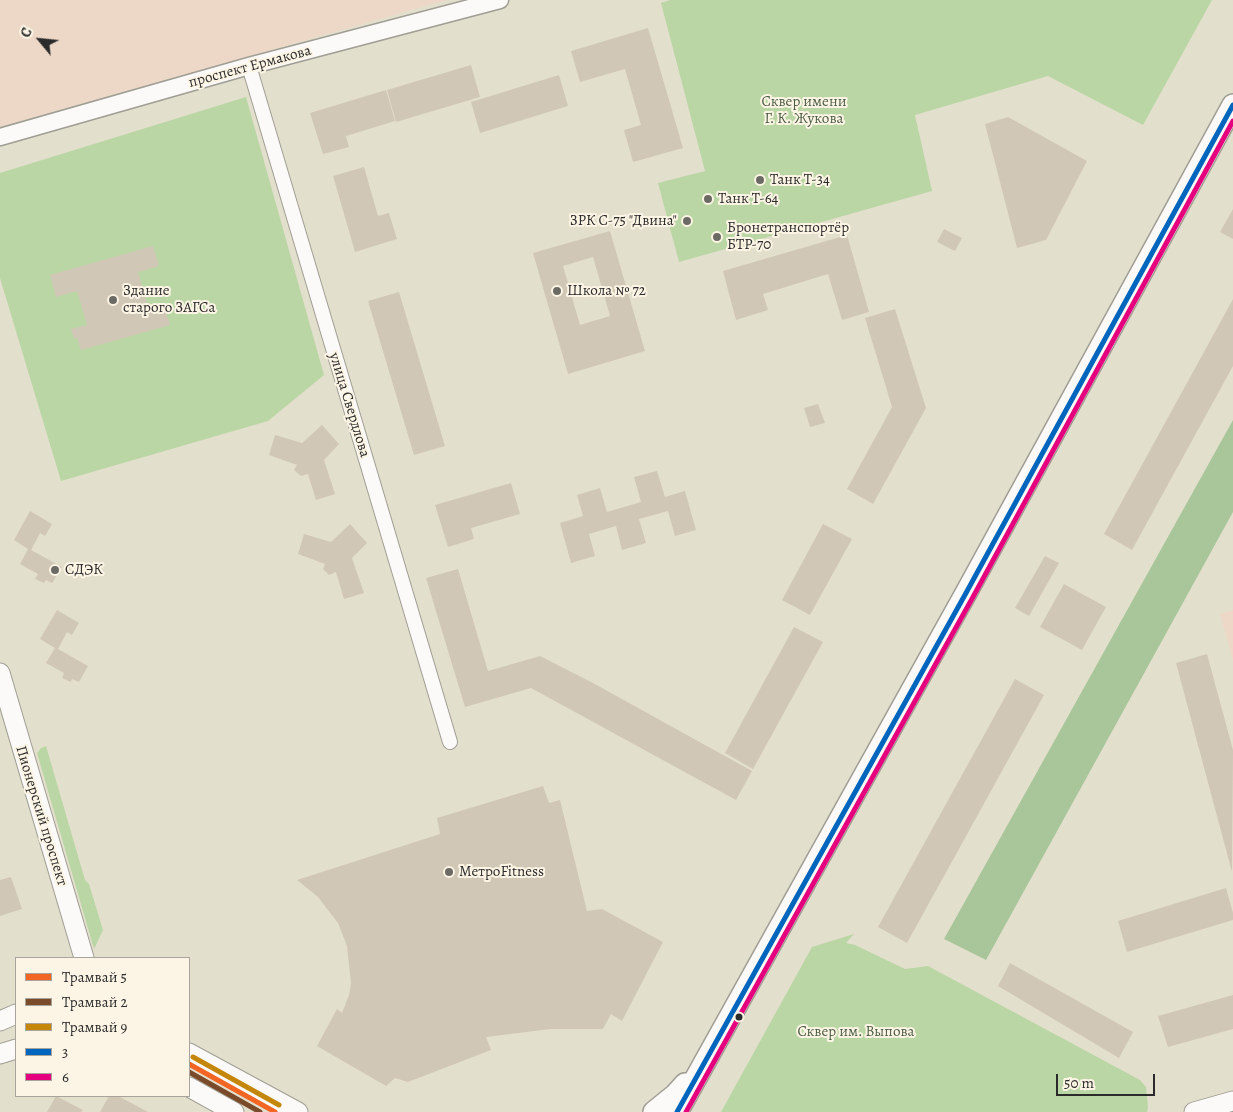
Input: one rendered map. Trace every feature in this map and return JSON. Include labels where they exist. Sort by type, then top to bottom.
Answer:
[{"type":"main road","points":[[677,1112],[966,593],[1233,105]]},
{"type":"main road","name":"Пионерский проспект","points":[[0,673],[84,957]]},
{"type":"main road","points":[[0,1021],[15,1014]]},
{"type":"main road","points":[[0,1033],[15,1028]]},
{"type":"main road","points":[[0,1054],[15,1049]]},
{"type":"main road","points":[[190,1054],[298,1112]]},
{"type":"main road","points":[[654,1112],[674,1095],[706,1060]]},
{"type":"main road","points":[[694,1112],[706,1060]]},
{"type":"main road","points":[[190,1087],[234,1112]]},
{"type":"main road","points":[[1194,1112],[1233,1101]]},
{"type":"street","name":"проспект Ермакова","points":[[0,137],[249,66],[500,0]]},
{"type":"street","name":"улица Свердлова","points":[[249,66],[450,742]]},
{"type":"shaded area","points":[[0,0],[447,0],[0,127]]},
{"type":"shaded area","points":[[1233,610],[1233,661],[1220,614]]},
{"type":"green space","name":"Сквер имени Г. К. Жукова","points":[[670,0],[1212,0],[1143,125],[1048,76],[915,115],[932,191],[679,262],[658,183],[705,171],[661,3]]},
{"type":"green space","points":[[246,97],[324,375],[268,421],[61,481],[0,278],[0,173]]},
{"type":"green space","points":[[1233,420],[1233,512],[986,960],[944,939]]},
{"type":"green space","points":[[46,746],[85,880],[89,884],[103,930],[94,949],[37,753]]},
{"type":"green space","name":"Сквер им. Выпова","points":[[854,934],[846,943],[855,945],[905,969],[928,966],[1140,1080],[1146,1087],[1147,1112],[721,1112],[812,947]]},
{"type":"building","points":[[648,28],[683,148],[633,162],[624,130],[641,125],[625,69],[580,82],[571,51]]},
{"type":"building","points":[[471,65],[480,97],[396,122],[387,90]]},
{"type":"building","points":[[559,75],[568,106],[480,133],[471,102]]},
{"type":"building","points":[[386,90],[395,121],[346,136],[349,147],[323,154],[310,113]]},
{"type":"building","points":[[1008,117],[1087,161],[1046,240],[1017,248],[985,124]]},
{"type":"building","points":[[364,167],[378,216],[389,213],[397,239],[355,252],[333,176]]},
{"type":"building","points":[[1233,209],[1233,239],[1220,232]]},
{"type":"building","points":[[944,229],[962,238],[955,251],[937,242]]},
{"type":"building","name":"Школа № 72","points":[[610,231],[645,351],[568,374],[533,253]],"holes":[[[593,257],[610,316],[580,325],[563,266]]]},
{"type":"building","points":[[847,235],[869,312],[842,320],[828,274],[763,294],[768,310],[736,320],[723,271]]},
{"type":"building","name":"Здание старого ЗАГСа","points":[[153,246],[159,266],[138,272],[148,307],[163,303],[170,325],[81,350],[77,338],[74,339],[71,329],[87,325],[77,291],[56,297],[50,275]]},
{"type":"building","points":[[399,292],[445,446],[414,455],[368,301]]},
{"type":"building","points":[[1233,299],[1233,366],[1132,550],[1104,534]]},
{"type":"building","points":[[895,309],[926,408],[873,504],[847,489],[892,407],[865,318]]},
{"type":"building","points":[[818,404],[825,423],[810,427],[804,408]]},
{"type":"building","points":[[322,425],[339,444],[324,460],[335,494],[316,500],[308,474],[301,476],[294,470],[297,465],[269,455],[275,435],[302,443]]},
{"type":"building","points":[[657,471],[665,497],[685,491],[696,530],[675,536],[668,511],[639,519],[646,543],[622,550],[616,526],[589,534],[595,556],[571,563],[560,523],[583,516],[577,495],[600,488],[607,512],[641,502],[634,477]]},
{"type":"building","points":[[511,483],[520,514],[471,528],[474,539],[448,547],[435,505]]},
{"type":"building","points":[[30,511],[52,524],[45,536],[40,533],[31,550],[62,567],[52,583],[46,580],[44,583],[35,579],[38,574],[20,564],[28,549],[14,540]]},
{"type":"building","points":[[350,524],[367,543],[352,558],[364,593],[344,599],[336,572],[329,575],[323,569],[325,564],[298,554],[304,534],[331,542]]},
{"type":"building","points":[[823,524],[852,539],[810,615],[782,600]]},
{"type":"building","points":[[1045,556],[1059,563],[1029,616],[1015,608]]},
{"type":"building","points":[[458,569],[488,671],[540,656],[593,683],[752,771],[736,800],[531,688],[465,707],[426,578]]},
{"type":"building","points":[[1064,584],[1106,607],[1082,650],[1040,627]]},
{"type":"building","points":[[57,610],[79,623],[72,635],[67,632],[58,649],[88,666],[79,682],[72,679],[71,682],[62,678],[64,673],[46,663],[55,648],[40,639]]},
{"type":"building","points":[[794,627],[823,642],[753,769],[725,753]]},
{"type":"building","points":[[1207,654],[1233,750],[1232,872],[1176,663]]},
{"type":"building","points":[[1015,679],[1044,695],[907,943],[878,927]]},
{"type":"building","points":[[543,786],[549,803],[560,800],[587,911],[602,909],[663,942],[622,1021],[611,1014],[603,1029],[551,1029],[486,1037],[491,1050],[408,1082],[395,1078],[386,1086],[317,1046],[337,1009],[342,1013],[349,995],[351,983],[347,946],[338,923],[318,897],[297,880],[440,834],[437,818]]},
{"type":"building","points":[[11,877],[22,909],[0,916],[0,880]]},
{"type":"building","points":[[1226,888],[1233,920],[1127,952],[1118,921]]},
{"type":"building","points":[[1010,963],[1133,1032],[1119,1058],[998,986]]},
{"type":"building","points":[[1233,995],[1233,1029],[1168,1047],[1158,1016]]},
{"type":"building","points":[[55,1097],[83,1110],[81,1112],[47,1112]]},
{"type":"building","points":[[108,1097],[120,1097],[148,1112],[100,1112]]},
{"type":"tram line","name":"9","points":[[193,1057],[279,1105]]},
{"type":"tram line","name":"5","points":[[190,1065],[275,1112]]},
{"type":"tram line","name":"2","points":[[190,1073],[260,1112]]},
{"type":"transit line","name":"3","points":[[677,1112],[966,593],[1233,105]]},
{"type":"transit line","name":"6","points":[[686,1112],[973,597],[1233,121]]},
{"type":"place","name":"Танк Т-34","points":[[760,180]]},
{"type":"place","name":"Танк Т-64","points":[[708,199]]},
{"type":"place","name":"ЗРК С-75 \"Двина\"","points":[[687,221]]},
{"type":"place","name":"Бронетранспортёр БТР-70","points":[[717,237]]},
{"type":"place","name":"Школа № 72","points":[[557,291]]},
{"type":"place","name":"Здание старого ЗАГСа","points":[[113,300]]},
{"type":"place","name":"СДЭК","points":[[55,570]]},
{"type":"place","name":"МетроFitness","points":[[449,872]]}]
